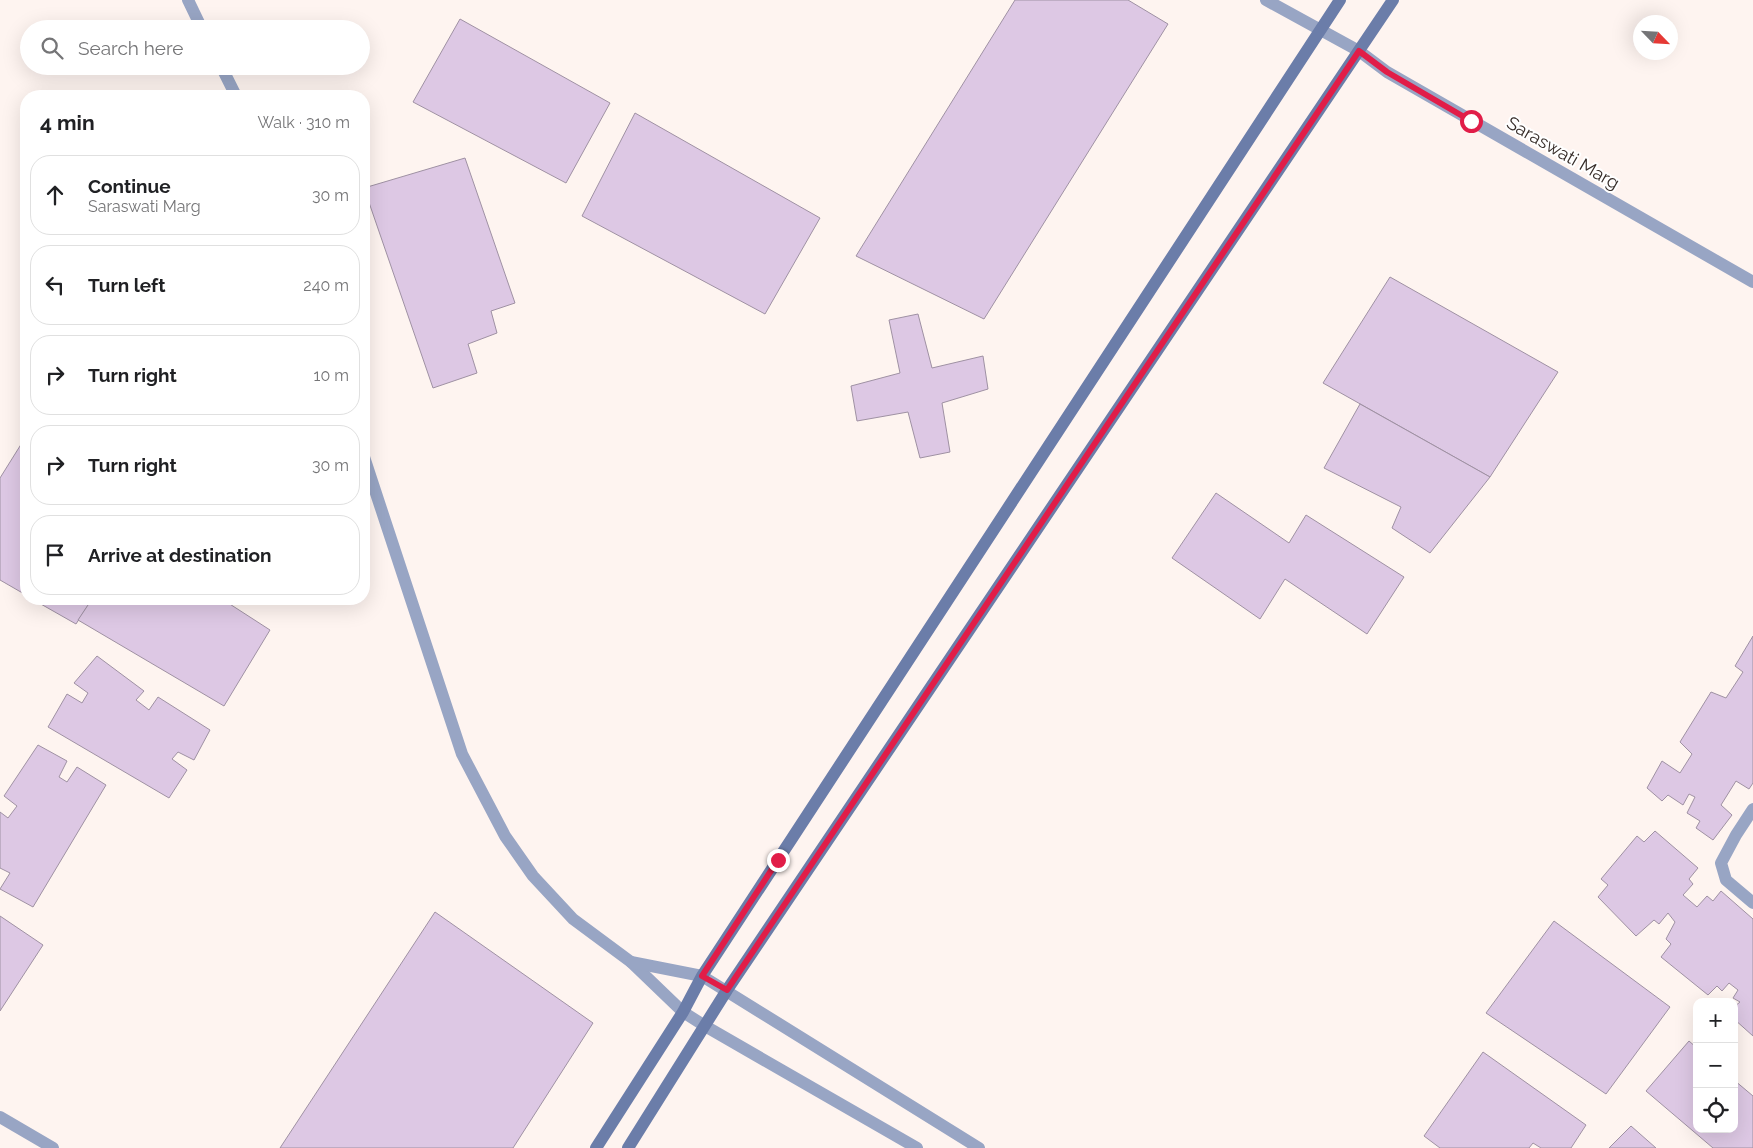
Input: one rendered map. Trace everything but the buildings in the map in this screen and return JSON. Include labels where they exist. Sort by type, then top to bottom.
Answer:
[{"type":"main road","points":[[596,1148],[683,1012],[702,976],[1340,0]]},
{"type":"main road","points":[[628,1148],[727,990],[1393,0]]},
{"type":"street","points":[[188,0],[198,20]]},
{"type":"street","name":"Saraswati Marg","points":[[1266,0],[1359,51],[1387,72],[1753,282]]},
{"type":"street","points":[[226,75],[233,90]]},
{"type":"street","points":[[370,475],[462,754],[505,836],[533,876],[573,918],[631,962],[683,1012],[916,1148]]},
{"type":"street","points":[[1753,809],[1736,834],[1721,863],[1726,880],[1753,903]]},
{"type":"street","points":[[631,962],[702,976],[979,1148]]},
{"type":"street","points":[[0,1117],[53,1148]]},
{"type":"route","points":[[778,860],[702,976],[727,990],[1359,51],[1387,72],[1471,121]]}]
